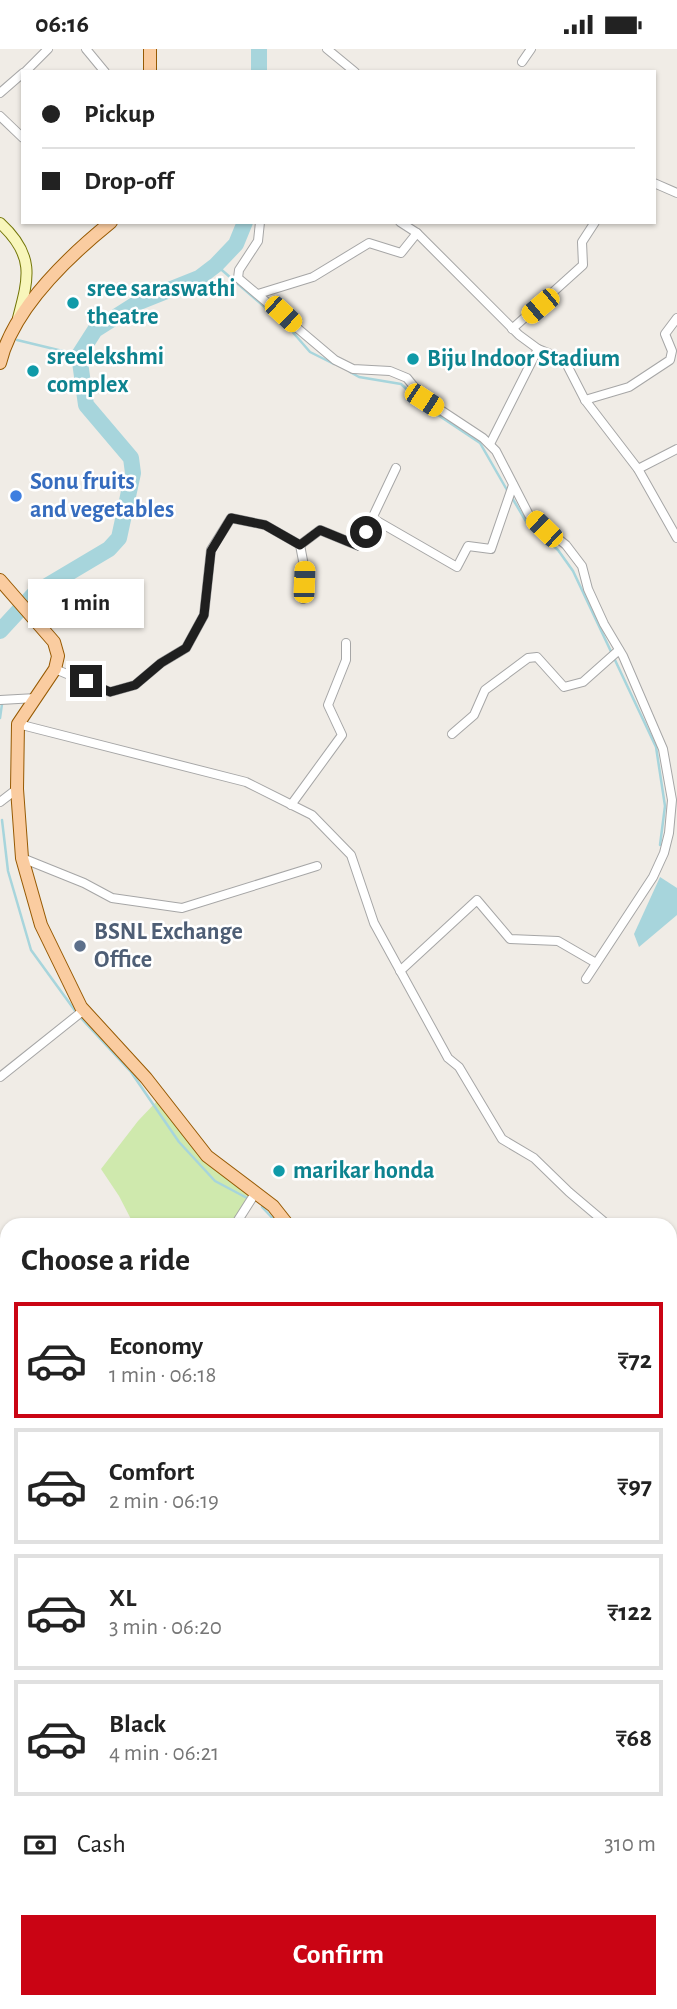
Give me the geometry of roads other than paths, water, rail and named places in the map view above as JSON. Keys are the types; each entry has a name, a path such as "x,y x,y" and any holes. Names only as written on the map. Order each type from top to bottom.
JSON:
{"main road":[{"path":"150,49 150,70"},
{"path":"0,223 15,237 26,259 28,282 17,322"},
{"path":"0,363 7,340 17,322 72,256 109,224"},
{"path":"0,580 54,642 58,656 55,669 18,724 17,789 22,858 41,925 68,985 85,1010 146,1078 207,1156 257,1192 282,1218"}],"street":[{"path":"27,70 48,49"},
{"path":"86,49 103,70"},
{"path":"327,49 353,70"},
{"path":"522,62 531,49"},
{"path":"0,93 21,76"},
{"path":"0,116 21,136"},
{"path":"656,184 677,193"},
{"path":"260,224 258,241 239,270 238,278 335,360 353,369 390,371 407,378 424,400 483,438 496,451 530,515 566,545 582,566 598,612 619,650 663,749 672,800 667,843 653,877 586,979"},
{"path":"403,224 416,233 512,329 538,349 560,358 567,365 585,400 638,469 677,538"},
{"path":"512,329 583,265 582,242 594,224"},
{"path":"258,294 313,277 369,243 401,253 416,233"},
{"path":"585,400 629,387 674,360 665,334 677,318"},
{"path":"490,445 538,349"},
{"path":"638,469 677,449"},
{"path":"300,545 320,530 359,546 396,468"},
{"path":"372,518 457,567 468,546 491,549 513,485"},
{"path":"55,669 110,692 135,685 161,663 186,648 204,615 211,551 231,518 265,525 300,545 304,566 303,599"},
{"path":"291,804 342,735 328,705 346,660 346,643"},
{"path":"452,734 474,715 485,690 528,658 537,657 564,687 583,682 619,650"},
{"path":"0,700 36,698"},
{"path":"18,724 246,782 312,815 351,855 374,923 448,1058 459,1067 502,1139 534,1158 600,1218"},
{"path":"0,802 17,789"},
{"path":"22,858 84,883 112,898 182,908 317,866"},
{"path":"400,971 477,900 510,939 558,941 596,963"},
{"path":"0,1077 85,1010"},
{"path":"240,1218 257,1192"}],"water":[{"path":"660,877 677,888 677,915 639,947 634,934"}],"waterway":[{"path":"259,49 259,70"},
{"path":"0,631 35,593 109,549 119,538 133,473 131,458 86,405 79,355 95,330 139,302 199,278 216,265 236,244 244,224"},
{"path":"216,265 290,329 310,352 334,364"},
{"path":"17,340 79,355"},
{"path":"350,372 359,377 401,384 426,407 480,443 507,490"},
{"path":"511,496 527,523 558,550 573,571 656,747 665,806 660,845"},
{"path":"0,718 2,704"},
{"path":"2,820 8,871 31,950 76,1012"},
{"path":"80,1017 131,1072 179,1142 215,1181 247,1198"},
{"path":"262,1207 272,1218"}],"place":[{"name":"sree saraswathi theatre","path":"73,303"},
{"name":"Biju Indoor Stadium","path":"413,359"},
{"name":"sreelekshmi complex","path":"33,371"},
{"name":"Sonu fruits and vegetables","path":"16,496"},
{"name":"BSNL Exchange Office","path":"80,946"},
{"name":"marikar honda","path":"279,1171"}]}
